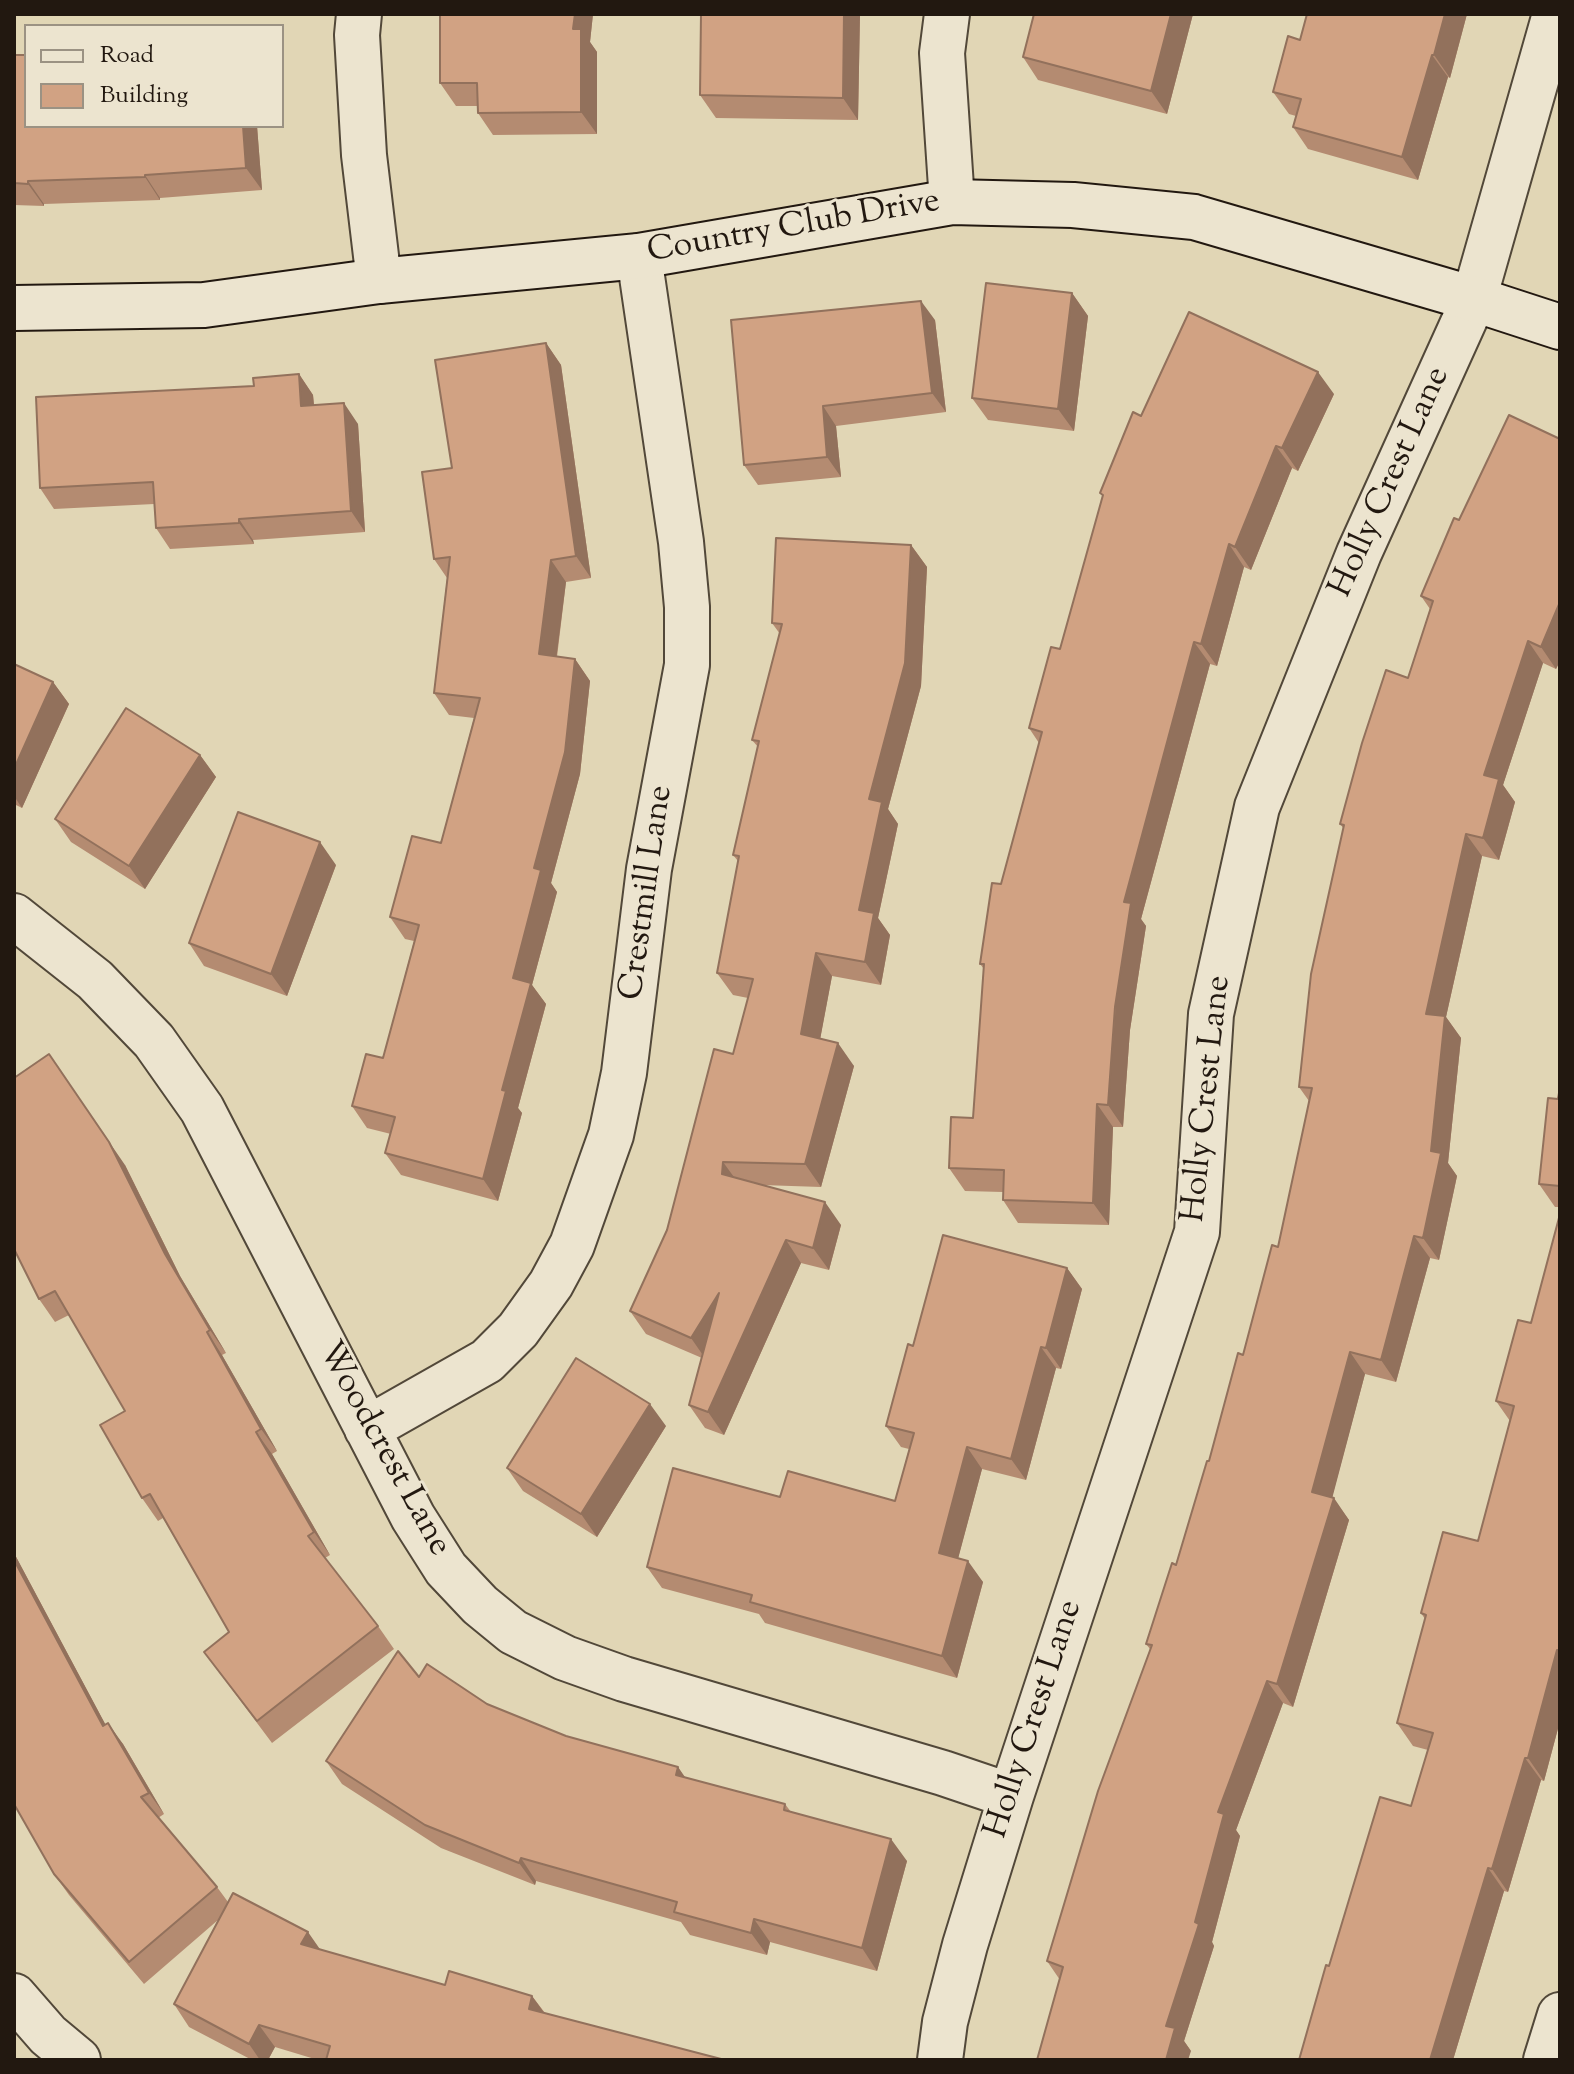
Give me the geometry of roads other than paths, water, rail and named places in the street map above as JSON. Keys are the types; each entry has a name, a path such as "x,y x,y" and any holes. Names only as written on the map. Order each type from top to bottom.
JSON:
{"street":[{"path":"359,14 364,155 379,281"},
{"path":"947,14 943,67 952,202"},
{"name":"Holly Crest Lane","path":"940,2060 945,2022 962,1958 1011,1796 1197,1232 1211,1014 1257,807 1359,553 1474,299 1555,14"},
{"name":"Country Club Drive","path":"14,308 204,305 379,281 639,256 952,202 1073,205 1194,217 1560,327"},
{"name":"Crestmill Lane","path":"367,1429 487,1361 518,1330 551,1284 572,1245 611,1135 624,1073 649,869 687,665 687,607 681,542 639,256"},
{"name":"Woodcrest Lane","path":"14,916 95,980 154,1041 202,1109 413,1517 446,1569 480,1605 513,1632 565,1658 624,1679 1011,1796"},
{"path":"14,1996 48,2035 78,2060"},
{"path":"1546,2060 1560,2015"}]}
